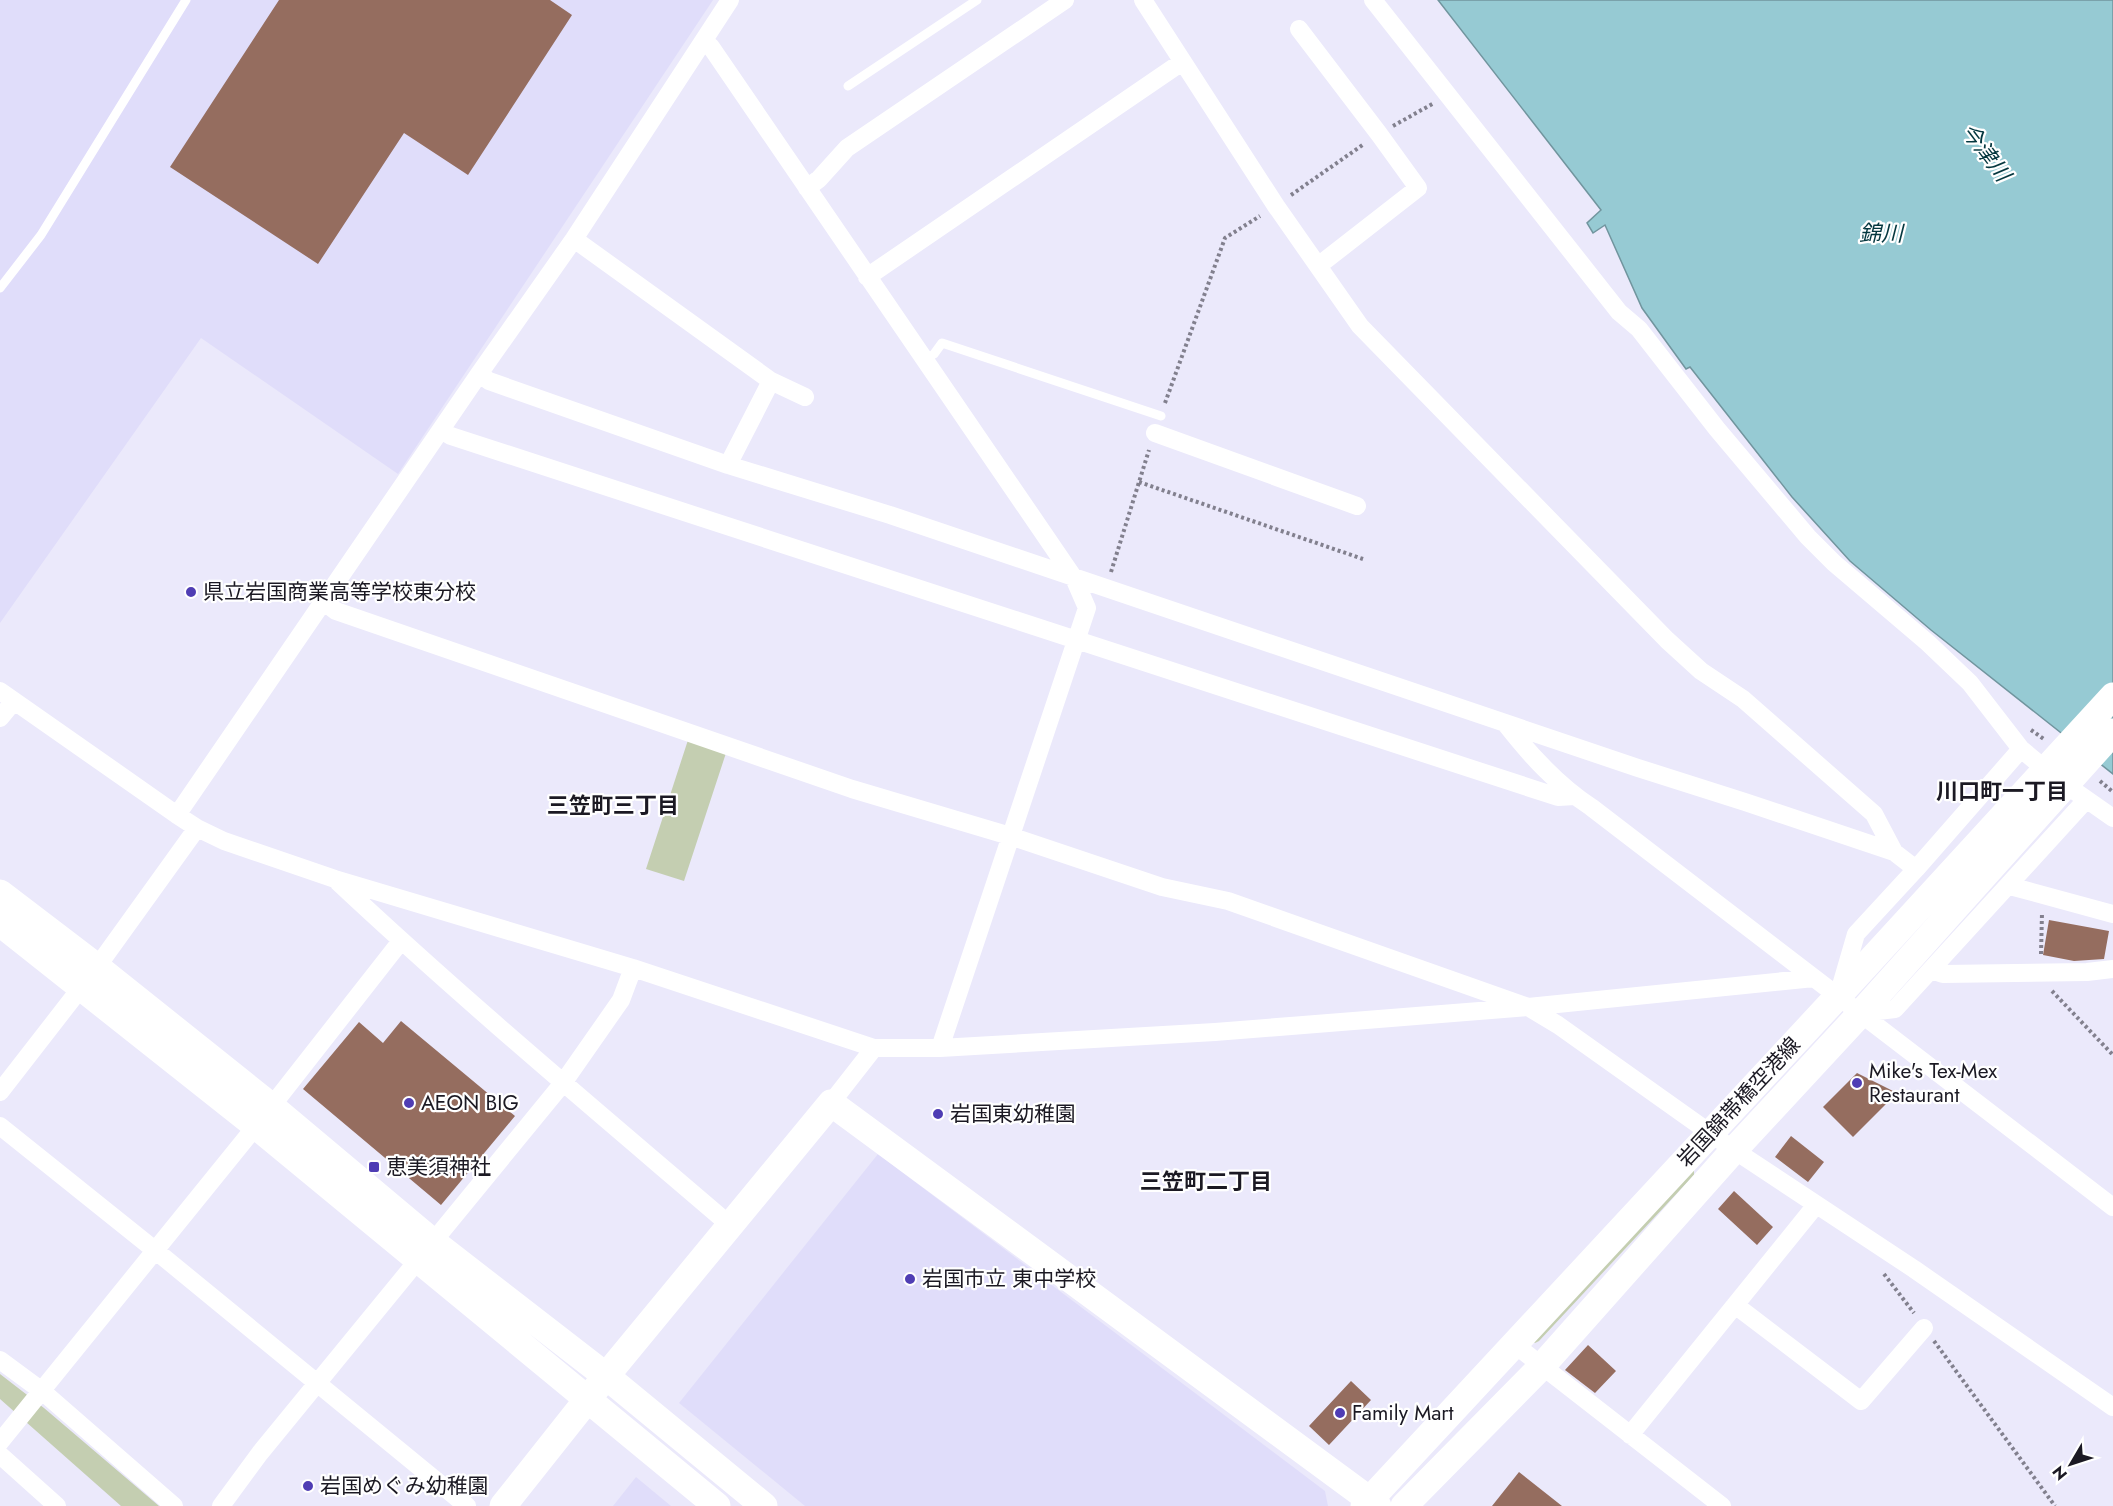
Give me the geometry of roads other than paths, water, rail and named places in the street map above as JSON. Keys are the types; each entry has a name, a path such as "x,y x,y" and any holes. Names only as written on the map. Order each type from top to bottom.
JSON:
{"street":[{"path":"177,815 574,239 730,0"},
{"path":"807,188 819,179 847,148 1065,0"},
{"path":"1143,0 1276,206 1360,326 1667,640 1701,671 1743,699 1874,814 1894,852"},
{"path":"1373,0 1619,312 1639,329 1717,429 1808,537 1834,563 1928,643 1970,683 2021,749 2086,800 2113,818"},
{"path":"1299,29 1418,188 1318,266"},
{"path":"703,42 711,47 1074,578 1087,608 940,1048"},
{"path":"867,277 1182,62"},
{"path":"574,239 771,381 805,397"},
{"path":"479,374 489,381 728,465 890,515 1894,852 1916,869"},
{"path":"728,465 771,381"},
{"path":"1158,424 1357,506"},
{"path":"441,430 451,436 1558,798 1575,796"},
{"path":"323,601 336,611 852,789 1010,836 1162,887 1228,901 1528,1007 1558,1025 1734,1150 1871,1240 2113,1407"},
{"path":"0,718 7,696 177,815 224,841 335,879 633,968 874,1048 940,1048 1215,1032 1528,1007 1814,978"},
{"name":"岩国錦帯橋空港線","path":"1404,1506 1542,1366 1734,1150 1861,1013 2046,787 2113,696"},
{"path":"1505,723 1521,743 1575,796 2113,1208"},
{"name":"岩国錦帯橋空港線","path":"1370,1504 1514,1344 1838,996 2046,787 2113,732"},
{"path":"1838,996 1856,934 2021,749"},
{"path":"1861,1013 1895,1009 2010,886 2086,800"},
{"path":"0,1092 90,977 197,828"},
{"path":"335,879 401,941 563,1083 731,1226"},
{"path":"2010,886 2113,914"},
{"path":"0,893 90,977 264,1116 425,1250 588,1401 717,1506"},
{"path":"0,923 90,977"},
{"path":"0,1442 156,1251 401,941"},
{"path":"221,1506 260,1453 563,1083 621,1000 633,968"},
{"path":"1931,970 1943,974 2087,972 2113,969"},
{"path":"503,1506 874,1048"},
{"path":"831,1103 1370,1504"},
{"path":"0,1126 467,1506"},
{"path":"1630,1435 1816,1205"},
{"path":"425,1250 606,1377 764,1506"},
{"path":"1735,1305 1861,1401 1924,1328"},
{"path":"1514,1344 1722,1506"},
{"path":"0,1360 42,1391 174,1506"},
{"path":"0,1455 57,1506"}],"lane":[{"path":"0,288 41,235 186,0"},
{"path":"848,86 977,0"},
{"path":"924,360 934,354 942,343 1158,424"}],"water":[{"name":"錦川","path":"1438,0 2113,0 2113,774 1931,630 1850,561 1792,497 1690,367 1686,369 1642,308 1605,225 1593,233 1587,223 1601,210"}],"place":[{"name":"県立岩国商業高等学校東分校","path":"191,592"},
{"name":"Mike's Tex-Mex Restaurant","path":"1857,1083"},
{"name":"AEON BIG","path":"409,1103"},
{"name":"岩国東幼稚園","path":"938,1114"},
{"name":"恵美須神社","path":"374,1167"},
{"name":"岩国市立 東中学校","path":"910,1279"},
{"name":"Family Mart","path":"1340,1413"},
{"name":"岩国めぐみ幼稚園","path":"308,1486"}],"district":[{"name":"川口町一丁目","path":"2002,791"},
{"name":"三笠町三丁目","path":"613,805"},
{"name":"三笠町二丁目","path":"1206,1181"}],"water label":[{"name":"今津川","path":"1986,152"}]}
